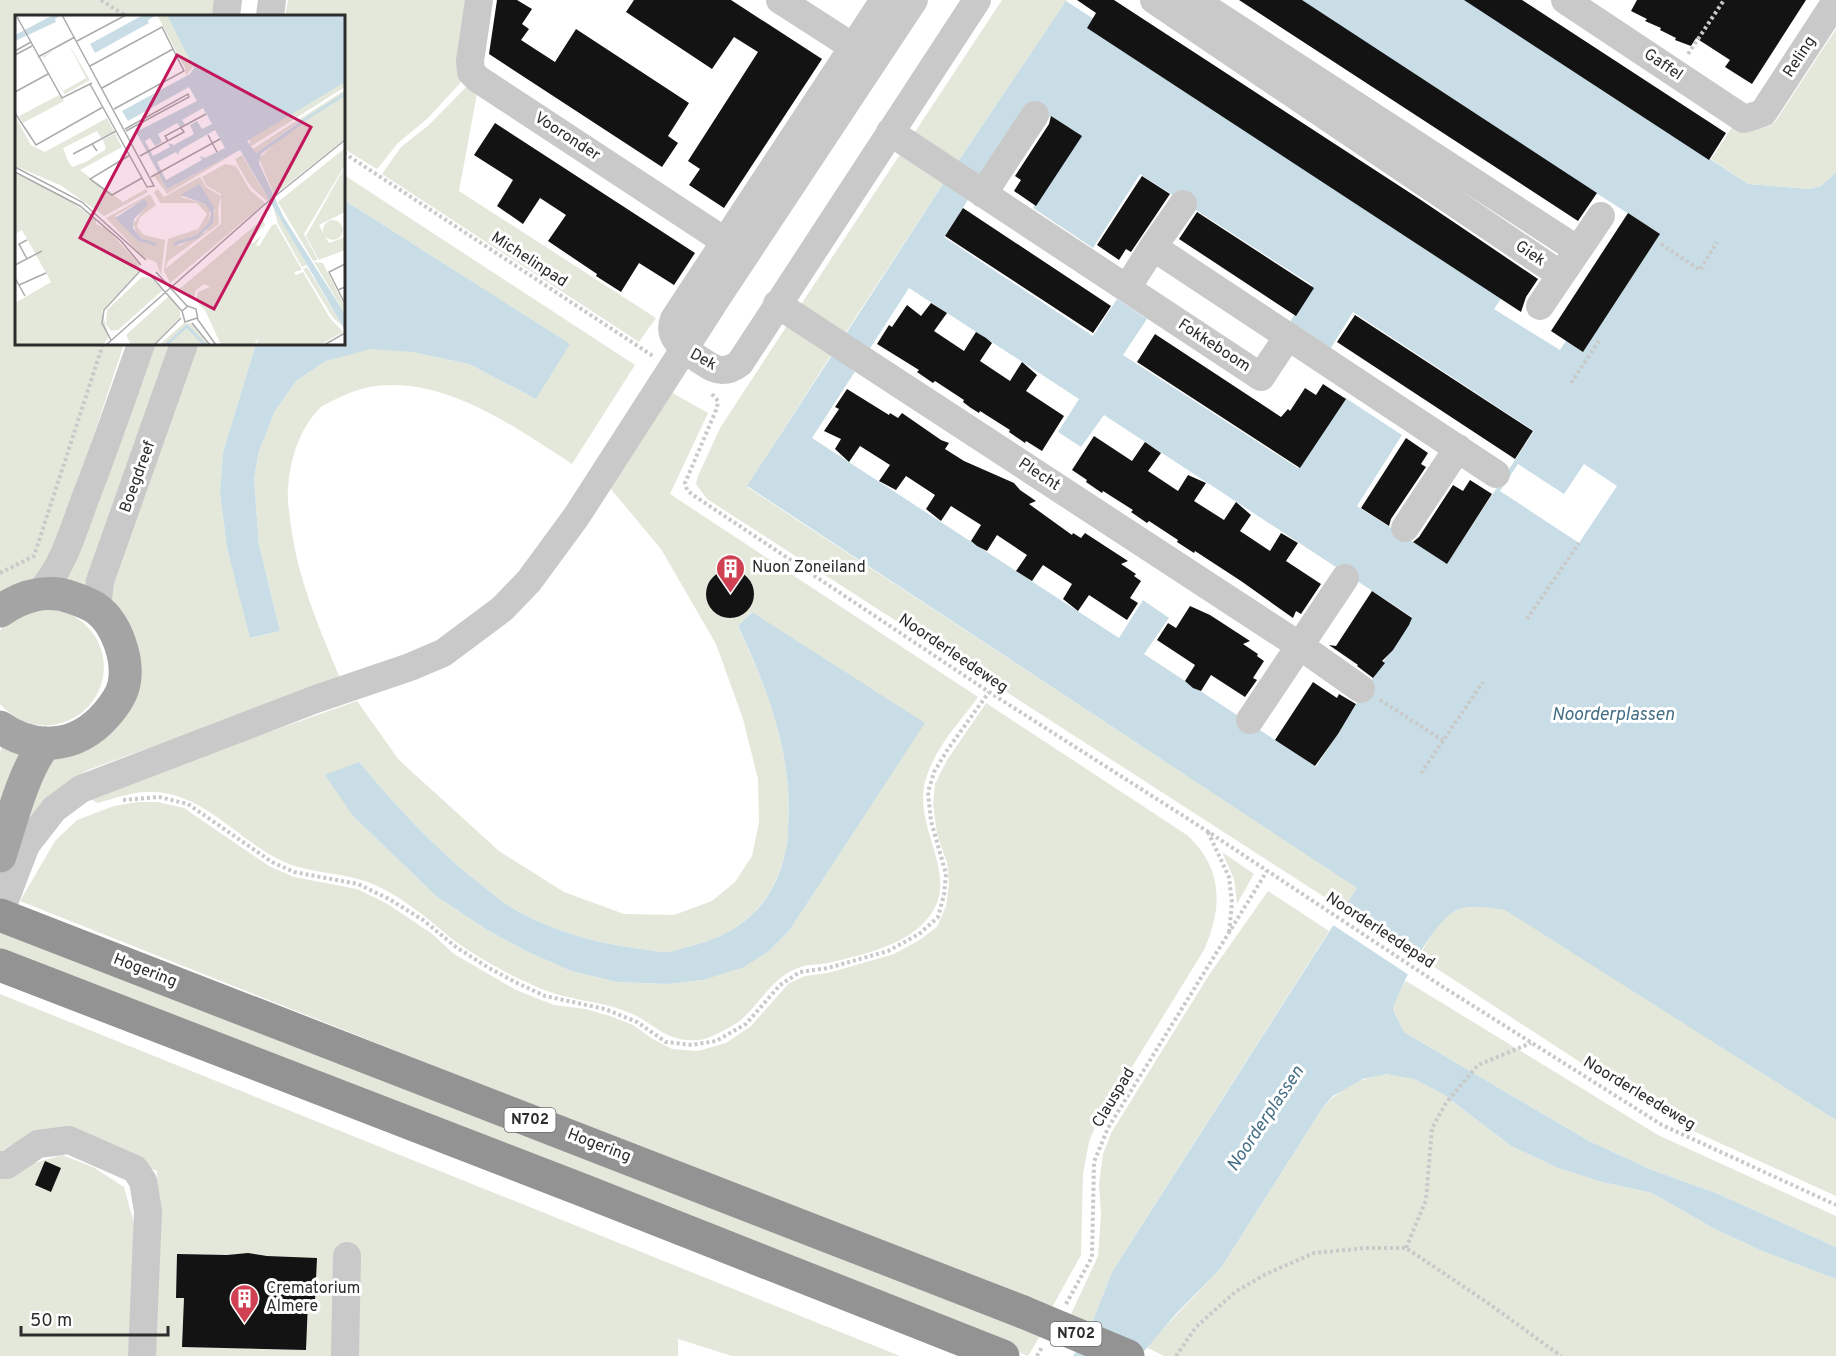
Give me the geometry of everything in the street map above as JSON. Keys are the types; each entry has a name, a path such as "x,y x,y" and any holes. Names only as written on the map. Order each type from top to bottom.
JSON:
{"highway":[{"name":"Hogering","path":"0,914 1023,1312 1128,1356"},
{"path":"7,967 564,1182 1000,1355"}],"main road":[{"path":"0,611 16,600 39,593 63,594 84,602 99,610 117,636 124,660 124,684 112,708 85,734 64,742 46,743 24,740 0,727"},
{"path":"0,856 30,769 46,743"}],"street":[{"path":"226,15 228,0"},
{"path":"270,15 272,0"},
{"name":"Vooronder","path":"479,0 470,61 471,72 478,79 726,242"},
{"path":"780,0 853,47"},
{"name":"Dek","path":"884,0 671,326 676,340 678,359 721,370 740,363 977,0"},
{"path":"0,914 26,845 54,809 81,789 443,653 502,609 529,582 550,555 914,0"},
{"name":"Giek","path":"1154,0 1562,275 1578,250 1194,0"},
{"name":"Gaffel","path":"1565,0 1744,119 1764,113"},
{"name":"Reling","path":"1764,113 1836,1"},
{"path":"980,191 1035,115"},
{"name":"Fokkeboom","path":"890,132 1261,377 1288,336"},
{"path":"1127,288 1183,204"},
{"path":"1578,250 1601,216"},
{"path":"1154,248 1496,474"},
{"path":"1540,306 1562,275"},
{"name":"Plecht","path":"777,304 1300,646 1361,689"},
{"path":"39,593 51,582 62,559 141,345"},
{"name":"Boegdreef","path":"99,610 100,581 184,345"},
{"path":"1405,528 1458,448"},
{"path":"1250,720 1345,578"},
{"path":"0,1165 7,1165 38,1144 69,1140 135,1169 143,1180 148,1211 142,1356"},
{"path":"345,1356 347,1256"}],"path":[{"path":"101,0 124,15"},
{"path":"1676,74 1724,0"},
{"name":"Michelinpad","path":"345,154 678,359"},
{"path":"1661,244 1700,270 1717,242"},
{"path":"1571,383 1599,341"},
{"path":"0,573 34,556 103,345"},
{"name":"Noorderleedeweg","path":"708,391 718,401 717,408 687,475 685,483 687,490 989,692 1208,831 1308,898"},
{"path":"1527,620 1579,543"},
{"path":"1420,773 1484,682"},
{"path":"1361,689 1444,741"},
{"path":"113,803 131,798 159,797 188,804 272,862 294,872 358,884 389,899 423,920 480,963 515,982 545,996 605,1009 636,1022 666,1042 692,1045 716,1041 746,1024 780,985 800,972 828,968 888,951 919,934 938,917 944,895 946,874 931,821 928,792 934,772 989,692"},
{"path":"1208,831 1229,877 1232,903 1229,935"},
{"name":"Clauspad","path":"1065,1306 1092,1257 1094,1162 1108,1128 1267,871"},
{"name":"Noorderleedepad","path":"1308,898 1440,985"},
{"name":"Noorderleedeweg","path":"1440,985 1662,1125 1836,1205"},
{"path":"1406,1248 1426,1200 1432,1128 1446,1103 1478,1065 1532,1043"},
{"path":"1176,1356 1196,1328 1235,1292 1266,1274 1314,1253 1366,1248 1406,1248 1561,1356"},
{"path":"1037,1356 1042,1346"}],"shaded area":[{"path":"0,0 217,0 214,15 15,15 15,345 124,345 80,477 42,575 0,596"},
{"path":"288,0 468,0 457,71 461,82 428,118 398,143 377,169 345,150 345,15 285,15"},
{"path":"1002,0 1067,0 955,166 911,138"},
{"path":"1836,29 1836,172 1821,186 1809,189 1748,184 1711,159 1735,123 1761,128 1775,122"},
{"path":"467,86 477,94 459,191 656,318 639,342 382,174 401,147 429,125"},
{"path":"901,153 945,181 842,338 798,309"},
{"path":"345,176 635,365 572,464 490,413 460,399 429,389 398,385 367,388 336,399 322,407 306,426 296,446 290,469 288,501 297,560 316,619 340,678 88,770 67,783 17,845 44,763 118,716 107,594 195,345 256,345 223,452 220,492 227,548 251,638 280,631 259,545 254,479 259,451 275,411 296,381 326,361 371,348 412,352 469,364 536,399 569,344 345,201"},
{"path":"788,324 833,352 747,487 1358,888 1343,909 707,499 696,484 720,428"},
{"path":"149,345 175,345 86,593 59,581"},
{"path":"671,392 708,413 670,494 978,697 940,748 925,782 923,800 925,817 939,869 940,886 937,902 928,918 908,936 868,953 805,966 789,972 781,977 736,1023 707,1038 687,1040 668,1035 625,1011 553,993 513,976 452,939 415,909 386,890 351,877 301,868 278,859 217,817 185,799 167,793 142,792 98,803 90,799 144,776 357,701 399,760 499,851 564,892 624,914 674,915 712,901 735,882 752,856 759,822 758,779 743,719 716,644 661,549 610,488","holes":["751,612 924,723 789,931 769,951 703,980 668,984 617,982 571,971 528,952 487,930 436,896 353,816 359,762 434,843 509,906 540,922 591,940 625,947 670,952 706,942 724,934 752,914 764,901 773,886 781,869 787,846 789,800 782,749 759,674 738,627"]},
{"path":"39,609 64,612 78,619 92,632 101,648 104,664 102,681 96,696 86,709 71,719 45,726 30,724 11,714 0,704 0,631 3,626"},
{"path":"986,703 1187,835 1208,861 1216,889 1214,919 1204,950 1095,1127 1089,1142 1083,1174 1081,1255 1050,1311 20,901 55,841 77,820 114,806 137,802 158,802 184,808 269,866 294,877 357,889 386,903 431,933 454,954 516,990 554,1005 586,1009 610,1016 633,1025 672,1049 698,1051 726,1043 751,1026 789,983 805,976 828,973 894,954 937,927 946,906 949,883 947,863 937,834 933,804 935,784 947,760"},
{"path":"4,741 30,752 0,841 0,752"},
{"path":"1222,852 1254,874 1237,904 1234,879"},
{"path":"1268,891 1329,931 1112,1272 1089,1331 1067,1323 1098,1256 1101,1215 1099,1184 1103,1154 1111,1133 1209,975"},
{"path":"1488,906 1506,910 1537,929 1836,1120 1836,1196 1667,1119 1419,957 1435,929 1452,912 1462,908"},
{"path":"0,928 1042,1333 1028,1356 756,1245 0,954"},
{"path":"1406,981 1658,1135 1836,1216 1836,1247 1716,1193 1652,1170 1589,1141 1404,1032 1393,1010 1399,990"},
{"path":"0,994 900,1356 732,1356 678,1339 678,1356 0,1356 0,1173 62,1155 93,1167 124,1187 134,1223 133,1233 157,1232 157,1171 61,1130 11,1145 0,1152"},
{"path":"1395,1074 1414,1079 1443,1094 1511,1146 1558,1168 1602,1182 1652,1193 1713,1228 1762,1251 1836,1279 1836,1356 1164,1356 1146,1347 1221,1268 1323,1107 1347,1087 1375,1076"}],"water":[{"name":"Noorderplassen","path":"1295,0 1470,0 1748,184 1809,189 1821,186 1836,172 1836,1120 1505,910 1470,907 1459,909 1450,915 1429,938 1403,985 1393,1010 1404,1032 1589,1141 1652,1170 1716,1193 1836,1247 1836,1279 1762,1251 1713,1228 1652,1193 1602,1182 1558,1168 1511,1146 1443,1094 1414,1079 1387,1074 1363,1079 1333,1096 1323,1107 1221,1268 1175,1315 1140,1356 1073,1356 1089,1331 1112,1272 1357,888 747,486 945,181 1066,1 1509,287 1494,309 1560,350 1643,223","holes":["1030,104 1079,136 1033,208 1093,248 1140,174 1312,285 1288,325 1329,351 1353,312 1534,431 1447,564 1357,506 1402,435 1344,397 1298,468 1123,355 1147,319 1117,299 1093,336 944,237","909,288 1079,399 1058,432 1081,447 1104,415 1412,617 1316,767 1144,654 1169,618 1143,600 1119,638 812,438"]},
{"path":"345,201 570,344 536,399 469,364 412,352 371,349 326,361 296,381 275,411 259,451 254,479 259,545 280,631 250,638 227,548 220,492 223,452 256,345 345,345"},
{"path":"752,612 925,723 789,931 769,951 744,967 703,980 668,984 617,982 571,971 528,952 487,930 436,896 353,816 325,775 359,762 403,812 450,859 506,904 524,915 574,935 625,947 668,952 706,942 739,925 764,901 781,869 787,843 789,800 782,749 768,699 738,626"}],"pier":[{"path":"1518,464 1564,494 1584,464 1617,486 1579,543 1500,491"},
{"path":"1340,908 1420,961 1412,977 1330,923"}],"building":[{"path":"497,0 517,0 532,9 522,24 529,29 521,40 555,62 576,29 689,103 668,136 678,143 662,167 489,54"},
{"path":"634,0 731,0 822,59 724,208 689,185 700,169 688,161 758,52 734,37 712,69 626,12"},
{"path":"1077,0 1114,0 1538,279 1526,297 1521,312 1087,28 1096,13"},
{"path":"1239,0 1302,0 1597,193 1578,221"},
{"path":"1464,0 1522,0 1726,133 1709,160"},
{"path":"1637,0 1806,0 1752,84 1725,67 1730,60 1696,38 1691,46 1675,40 1676,38 1660,30 1661,28 1631,11"},
{"path":"1051,116 1082,136 1036,206 1014,191 1021,180 1015,176 1049,124"},
{"path":"495,123 695,253 674,285 639,263 621,292 548,241 566,215 540,198 523,224 497,206 513,180 474,155"},
{"path":"1142,176 1170,194 1131,252 1126,249 1119,260 1097,245"},
{"path":"963,208 1111,306 1093,333 945,236"},
{"path":"1197,212 1314,288 1296,316 1179,239"},
{"path":"1628,213 1660,234 1583,352 1551,331"},
{"path":"931,303 947,313 934,331 964,351 976,332 986,338 992,343 980,361 1010,381 1022,362 1037,375 1026,391 1064,416 1042,451 1026,441 1025,443 1009,432 1010,430 980,411 979,413 971,408 963,402 964,400 935,381 933,383 917,372 919,370 877,344 889,325 892,327 907,305 921,316"},
{"path":"1355,315 1533,431 1515,459 1337,342"},
{"path":"1155,334 1281,417 1288,409 1290,411 1305,388 1316,395 1323,384 1346,399 1300,468 1137,362"},
{"path":"847,389 889,415 890,413 898,418 902,413 949,443 945,449 964,461 1014,483 1036,501 1029,504 1072,535 1073,533 1081,538 1085,533 1128,561 1121,564 1136,574 1134,576 1141,581 1130,598 1138,603 1127,620 1089,595 1078,611 1063,599 1072,584 1043,565 1032,581 1016,571 1027,555 997,535 987,551 977,546 971,541 981,525 951,506 941,521 926,509 935,495 906,476 896,490 879,481 890,465 860,446 849,462 835,449 841,439 824,431 839,409 835,407"},
{"path":"1094,436 1132,461 1145,442 1161,453 1148,471 1178,491 1188,475 1206,483 1194,501 1224,520 1236,502 1251,515 1240,531 1270,551 1281,533 1298,543 1286,561 1321,584 1301,614 1296,611 1293,618 1149,521 1147,523 1131,512 1133,510 1103,491 1102,493 1072,470"},
{"path":"1406,438 1428,453 1421,464 1426,467 1391,519 1389,526 1361,508"},
{"path":"1470,480 1492,494 1447,564 1413,542 1419,537 1453,485 1463,491"},
{"name":"Nuon Zoneiland","path":"730,570 747,577 754,594 747,611 730,618 713,611 706,594 713,577"},
{"path":"1372,591 1412,618 1393,650 1382,661 1385,663 1373,678 1329,645 1336,646"},
{"path":"1190,606 1210,615 1250,641 1243,644 1264,661 1253,678 1257,680 1245,697 1211,675 1201,691 1193,688 1185,681 1195,665 1157,640 1168,623 1176,628"},
{"path":"1313,682 1337,698 1339,694 1356,704 1315,766 1275,740"},
{"path":"45,1161 61,1168 51,1192 35,1185"},
{"name":"Crematorium Almere","path":"248,1253 317,1258 315,1301 308,1301 306,1350 182,1347 184,1298 176,1298 177,1254"}],"place":[{"name":"Nuon Zoneiland","path":"731,594"},
{"name":"Crematorium Almere","path":"245,1324"}]}
